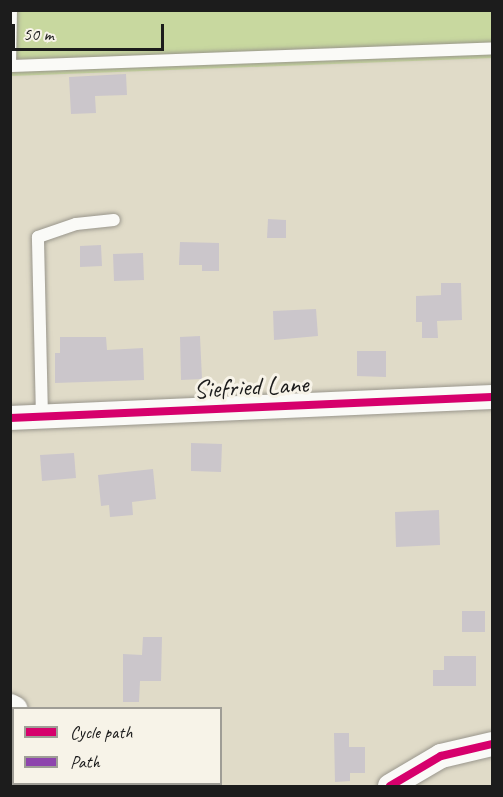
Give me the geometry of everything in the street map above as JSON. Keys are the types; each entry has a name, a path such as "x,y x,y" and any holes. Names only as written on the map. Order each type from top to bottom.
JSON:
{"street":[{"name":"Siefried Lane","path":"10,418 492,397"},
{"path":"390,786 441,756 492,744"}],"lane":[{"path":"11,10 11,66 492,48"},
{"path":"42,417 38,237 76,224 114,220"}],"green space":[{"path":"10,11 492,11 492,58 11,76"}],"building":[{"path":"126,74 127,95 95,96 96,113 71,114 69,77"},
{"path":"268,219 286,220 286,238 267,238"},
{"path":"180,242 219,243 219,271 202,271 202,265 179,265"},
{"path":"101,245 102,266 80,267 80,246"},
{"path":"143,253 144,280 114,281 113,254"},
{"path":"441,283 461,283 462,320 437,321 438,338 422,338 422,322 416,322 416,296 441,295"},
{"path":"316,309 318,336 274,340 273,311"},
{"path":"200,336 202,379 181,380 180,337"},
{"path":"60,337 106,337 107,350 143,348 144,380 55,383 55,353 60,353"},
{"path":"357,351 386,351 386,377 357,376"},
{"path":"191,443 222,444 221,472 191,471"},
{"path":"74,453 76,478 42,481 40,455"},
{"path":"153,469 156,499 132,502 133,515 110,517 109,505 101,506 98,475"},
{"path":"439,510 440,545 396,547 395,512"},
{"path":"462,611 485,611 485,632 462,632"},
{"path":"143,637 162,637 161,681 140,681 139,702 123,702 123,654 142,655"},
{"path":"444,656 476,656 476,686 433,686 433,670 444,670"},
{"path":"334,733 349,733 349,747 365,747 365,773 350,773 350,781 335,782"}],"cycle path":[{"path":"10,418 492,397"},
{"path":"390,786 441,756 492,744"}]}
